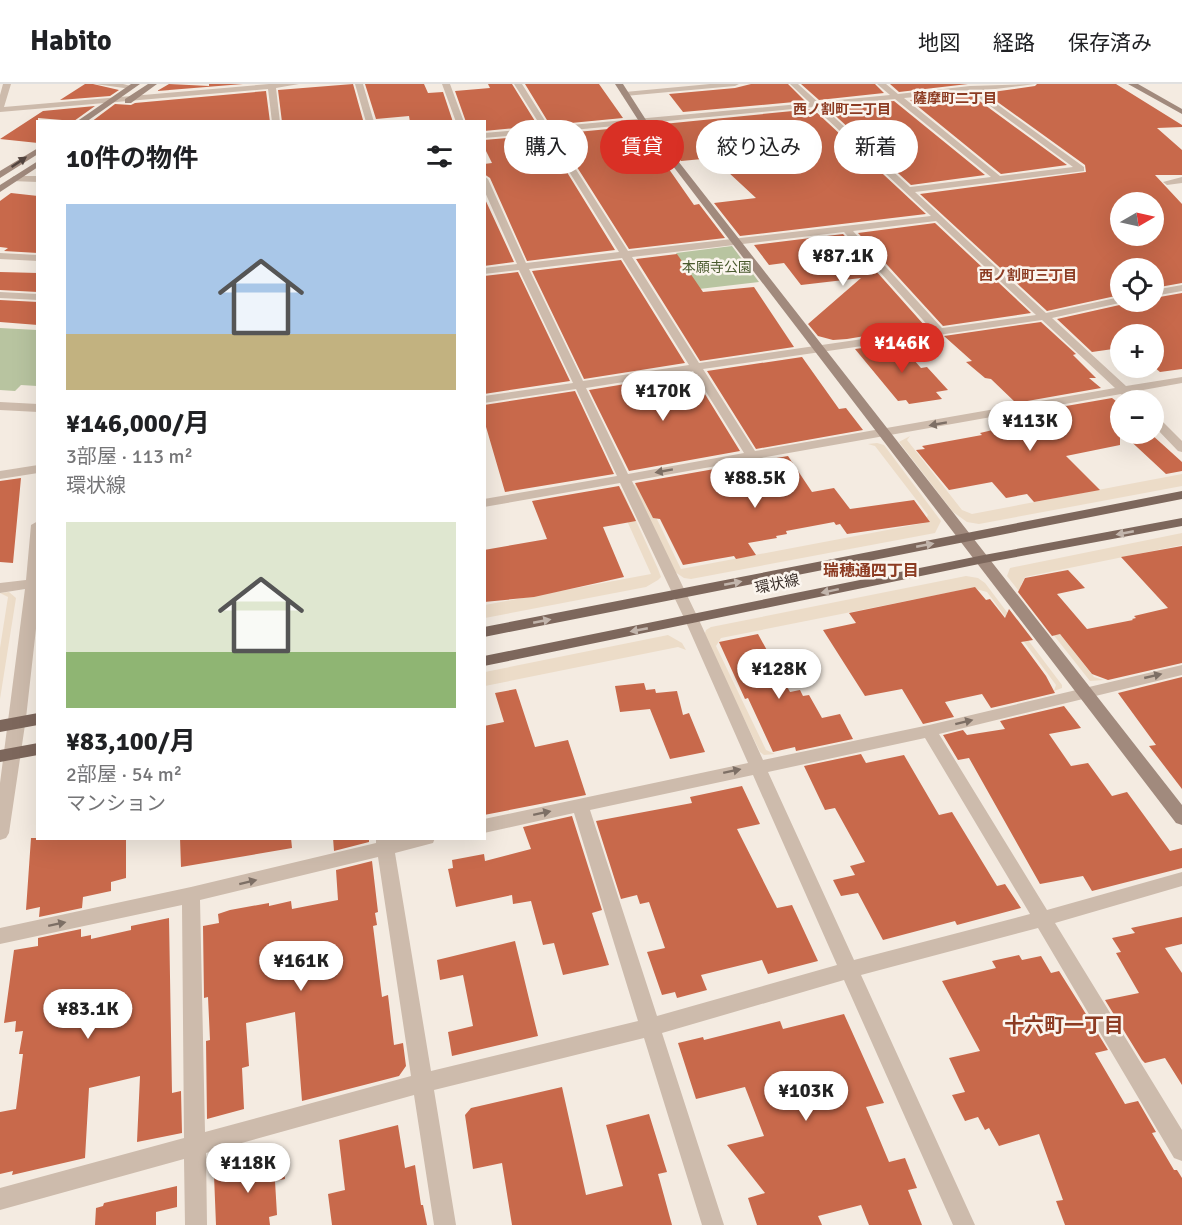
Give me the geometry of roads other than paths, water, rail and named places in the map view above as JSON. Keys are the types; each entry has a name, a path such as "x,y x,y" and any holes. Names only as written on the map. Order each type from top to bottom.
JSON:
{"main road":[{"name":"環状線","path":"486,632 1182,495"},
{"name":"環状線","path":"486,661 984,559 1182,522"},
{"path":"0,726 36,719"},
{"path":"7,754 36,748"}],"street":[{"path":"7,84 0,109 295,84"},
{"path":"99,84 134,85"},
{"path":"115,110 153,84"},
{"path":"358,84 369,120"},
{"path":"446,84 459,120"},
{"path":"518,84 541,120"},
{"path":"622,89 735,84"},
{"path":"794,84 1042,317 1124,390 1182,380"},
{"path":"881,84 998,179"},
{"path":"653,120 896,97 969,87 1031,84"},
{"path":"1131,84 1182,112"},
{"path":"83,120 134,85"},
{"path":"273,85 276,120"},
{"path":"909,190 1081,169 969,87"},
{"path":"622,89 642,120"},
{"path":"486,136 504,134"},
{"path":"0,175 36,151"},
{"path":"0,189 36,164"},
{"path":"684,173 820,348 883,434 963,537 984,559 1182,818"},
{"path":"574,174 752,456"},
{"path":"14,179 36,179"},
{"path":"1167,182 1182,180"},
{"path":"486,184 523,267 692,620 963,1225"},
{"path":"486,271 939,218"},
{"path":"846,229 939,331"},
{"path":"0,256 36,258"},
{"path":"1164,291 1182,288"},
{"path":"0,295 36,297"},
{"path":"486,400 820,348 1042,317 1110,302"},
{"path":"486,503 1110,393"},
{"path":"0,406 36,408"},
{"path":"1164,430 1182,448"},
{"path":"0,475 36,469"},
{"path":"0,833 7,754 17,723 36,564"},
{"path":"0,588 35,583"},
{"path":"486,826 929,731 1182,670"},
{"path":"929,731 1182,1150"},
{"path":"580,805 713,1225"},
{"path":"0,936 191,896 384,843 410,840"},
{"path":"384,843 445,1225"},
{"path":"0,1199 423,1083 650,1027 848,970 1042,920 1182,879"},
{"path":"191,896 196,1225"}],"district":[{"name":"薩摩町二丁目","path":"955,98"},
{"name":"西ノ割町二丁目","path":"842,109"},
{"name":"西ノ割町三丁目","path":"1028,275"},
{"name":"瑞穂通四丁目","path":"871,571"},
{"name":"十六町一丁目","path":"1064,1025"}],"park label":[{"name":"本願寺公園","path":"717,267"}]}
